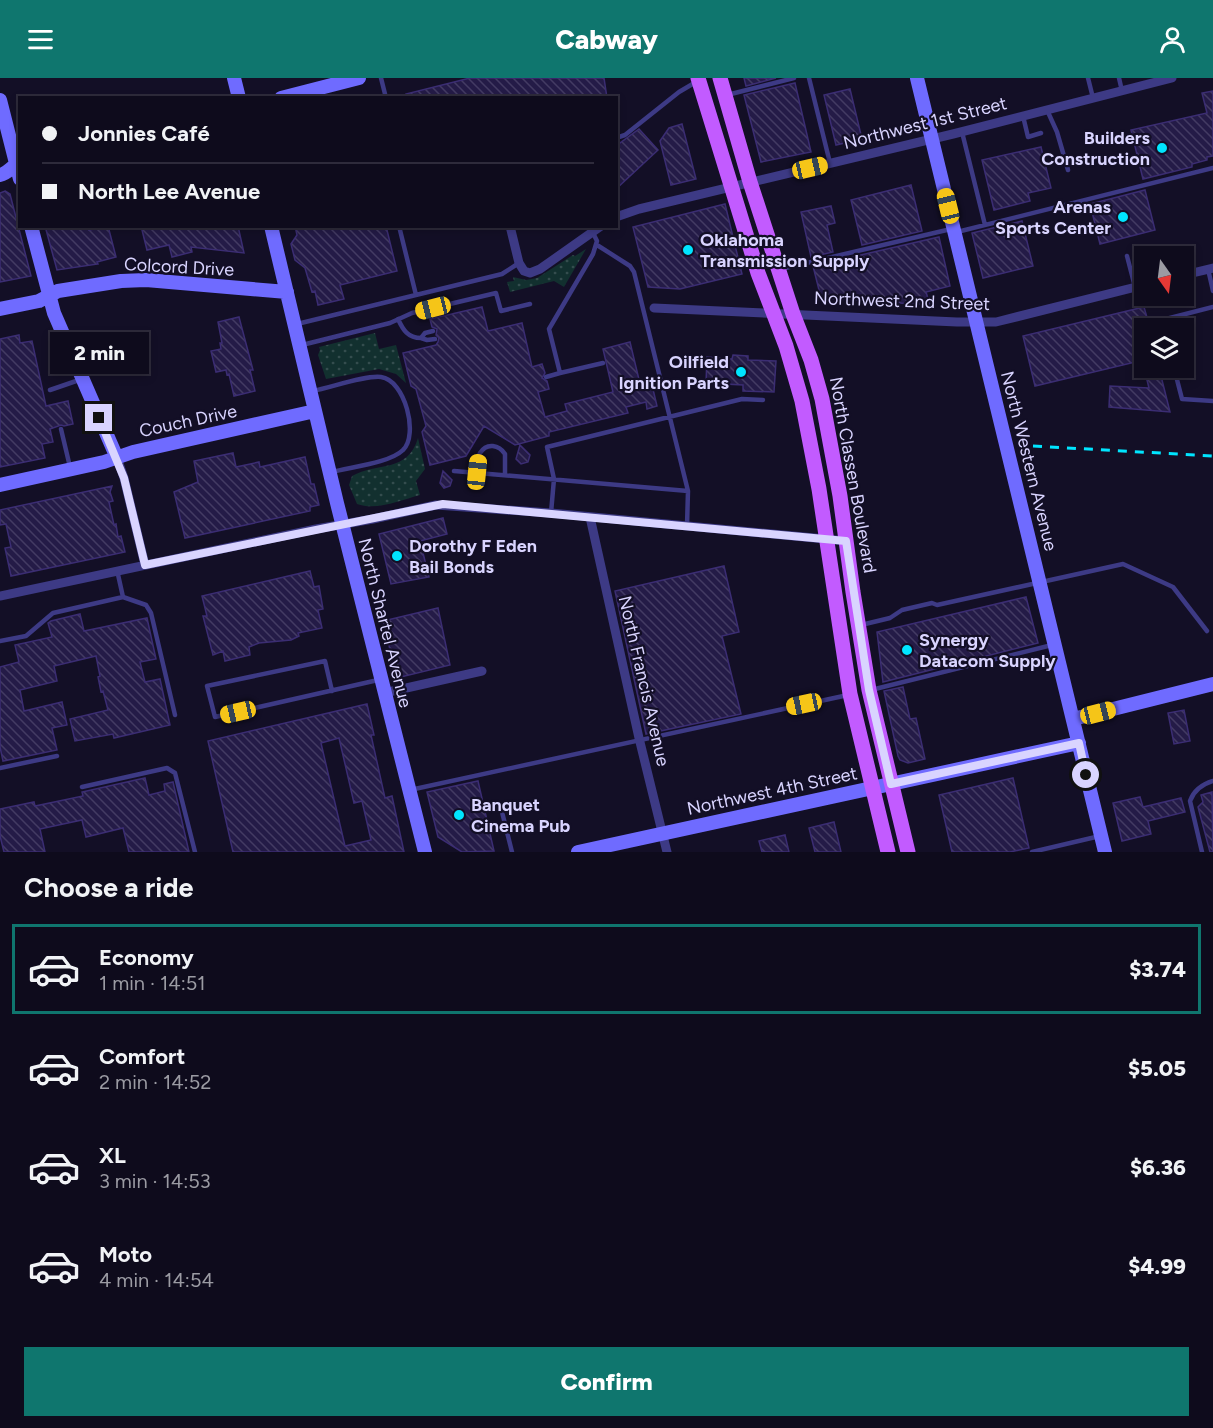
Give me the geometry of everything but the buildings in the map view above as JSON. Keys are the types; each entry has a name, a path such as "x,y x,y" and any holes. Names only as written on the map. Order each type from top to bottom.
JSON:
{"main road":[{"path":"234,78 238,96"},
{"path":"296,96 325,92 359,78"},
{"name":"North Classen Boulevard","path":"720,78 750,182 793,314 812,360 822,399 840,496 869,690 908,852"},
{"name":"North Western Avenue","path":"917,78 1105,852"},
{"name":"North Classen Boulevard","path":"699,79 731,187 772,313 786,346 802,401 812,447 850,694 888,852"},
{"path":"0,100 18,163"},
{"path":"0,159 4,158 18,163"},
{"path":"0,175 8,173 18,163"},
{"path":"32,228 54,312 117,458"},
{"name":"North Shartel Avenue","path":"272,228 342,525 424,852"},
{"name":"Colcord Drive","path":"0,309 39,301 58,291 134,280 287,292"},
{"name":"Couch Drive","path":"0,485 315,411"},
{"path":"1073,719 1213,684"},
{"name":"Northwest 4th Street","path":"578,852 1079,743"}],"street":[{"name":"Northwest 1st Street","path":"618,216 639,209 962,132 1122,91 1146,81 1172,78"},
{"path":"510,228 519,263 524,271 532,272 599,228"},
{"path":"1194,272 1210,268"},
{"name":"Northwest 2nd Street","path":"654,308 996,322 1134,288"},
{"path":"117,458 145,565"},
{"path":"0,596 436,505 551,513 846,541"},
{"name":"North Francis Avenue","path":"590,517 667,852"},
{"path":"382,686 482,670"}],"lane":[{"path":"381,78 386,96"},
{"path":"724,96 794,78"},
{"path":"809,78 830,163"},
{"path":"1088,78 1093,98"},
{"path":"1119,78 1122,91"},
{"path":"618,137 625,135 699,79"},
{"path":"1047,110 1057,132 1068,170"},
{"path":"1023,116 1028,137 1041,133"},
{"path":"962,132 985,225"},
{"path":"778,270 985,225 1213,168"},
{"path":"400,228 416,294"},
{"path":"592,233 597,245 633,268 688,491 690,503 687,526"},
{"path":"560,373 549,328 597,245"},
{"path":"1127,256 1134,272"},
{"path":"294,325 502,274 519,263"},
{"path":"1210,268 1213,291"},
{"path":"299,346 398,319 412,313 496,292 501,311 530,304"},
{"path":"1170,318 1213,307"},
{"path":"398,319 409,335 427,340 435,339"},
{"path":"421,338 425,333 433,331"},
{"path":"546,377 603,363"},
{"path":"310,392 373,377 386,378 394,383 401,392 410,426 408,444 400,453 385,459 330,472"},
{"path":"1177,378 1182,399 1213,401"},
{"path":"50,390 82,379"},
{"path":"551,513 554,479 547,447 742,399 763,400"},
{"path":"62,429 70,470"},
{"path":"477,472 479,454 486,447 494,446 499,447 505,454 505,475"},
{"path":"454,471 688,491"},
{"path":"859,625 890,618 902,610 932,603 937,605 1123,564 1173,587 1207,631"},
{"path":"117,570 123,597"},
{"path":"0,642 26,636 53,613 123,597 146,605 151,613 174,715"},
{"path":"869,690 1055,645"},
{"path":"332,691 325,661 207,686 215,717 332,691 382,686"},
{"path":"408,790 850,694"},
{"path":"0,768 57,756"},
{"path":"82,787 167,768 176,773 195,852"},
{"path":"1202,852 1190,801 1198,788 1213,781"},
{"path":"500,804 512,852"},
{"path":"1032,852 1101,836"}],"green space":[{"path":"586,249 564,287 554,281 510,292 507,282 514,281 513,277 526,280 537,278"},
{"path":"375,333 379,349 396,345 406,383 396,374 379,369 326,379 318,355 319,347"},
{"path":"418,438 425,469 416,481 420,495 381,506 357,504 349,485 352,476 399,462 407,457"}],"railway":[{"path":"1033,446 1213,456"}],"place":[{"name":"Builders Construction","path":"1162,148"},
{"name":"Arenas Sports Center","path":"1123,217"},
{"name":"Oklahoma Transmission Supply","path":"688,250"},
{"name":"Oilfield Ignition Parts","path":"741,372"},
{"name":"Dorothy F Eden Bail Bonds","path":"397,556"},
{"name":"Synergy Datacom Supply","path":"907,650"},
{"name":"Banquet Cinema Pub","path":"459,815"}],"route":[{"path":"99,418 124,478 145,565 443,504 846,541 869,690 891,784 1079,743 1086,775"}]}
